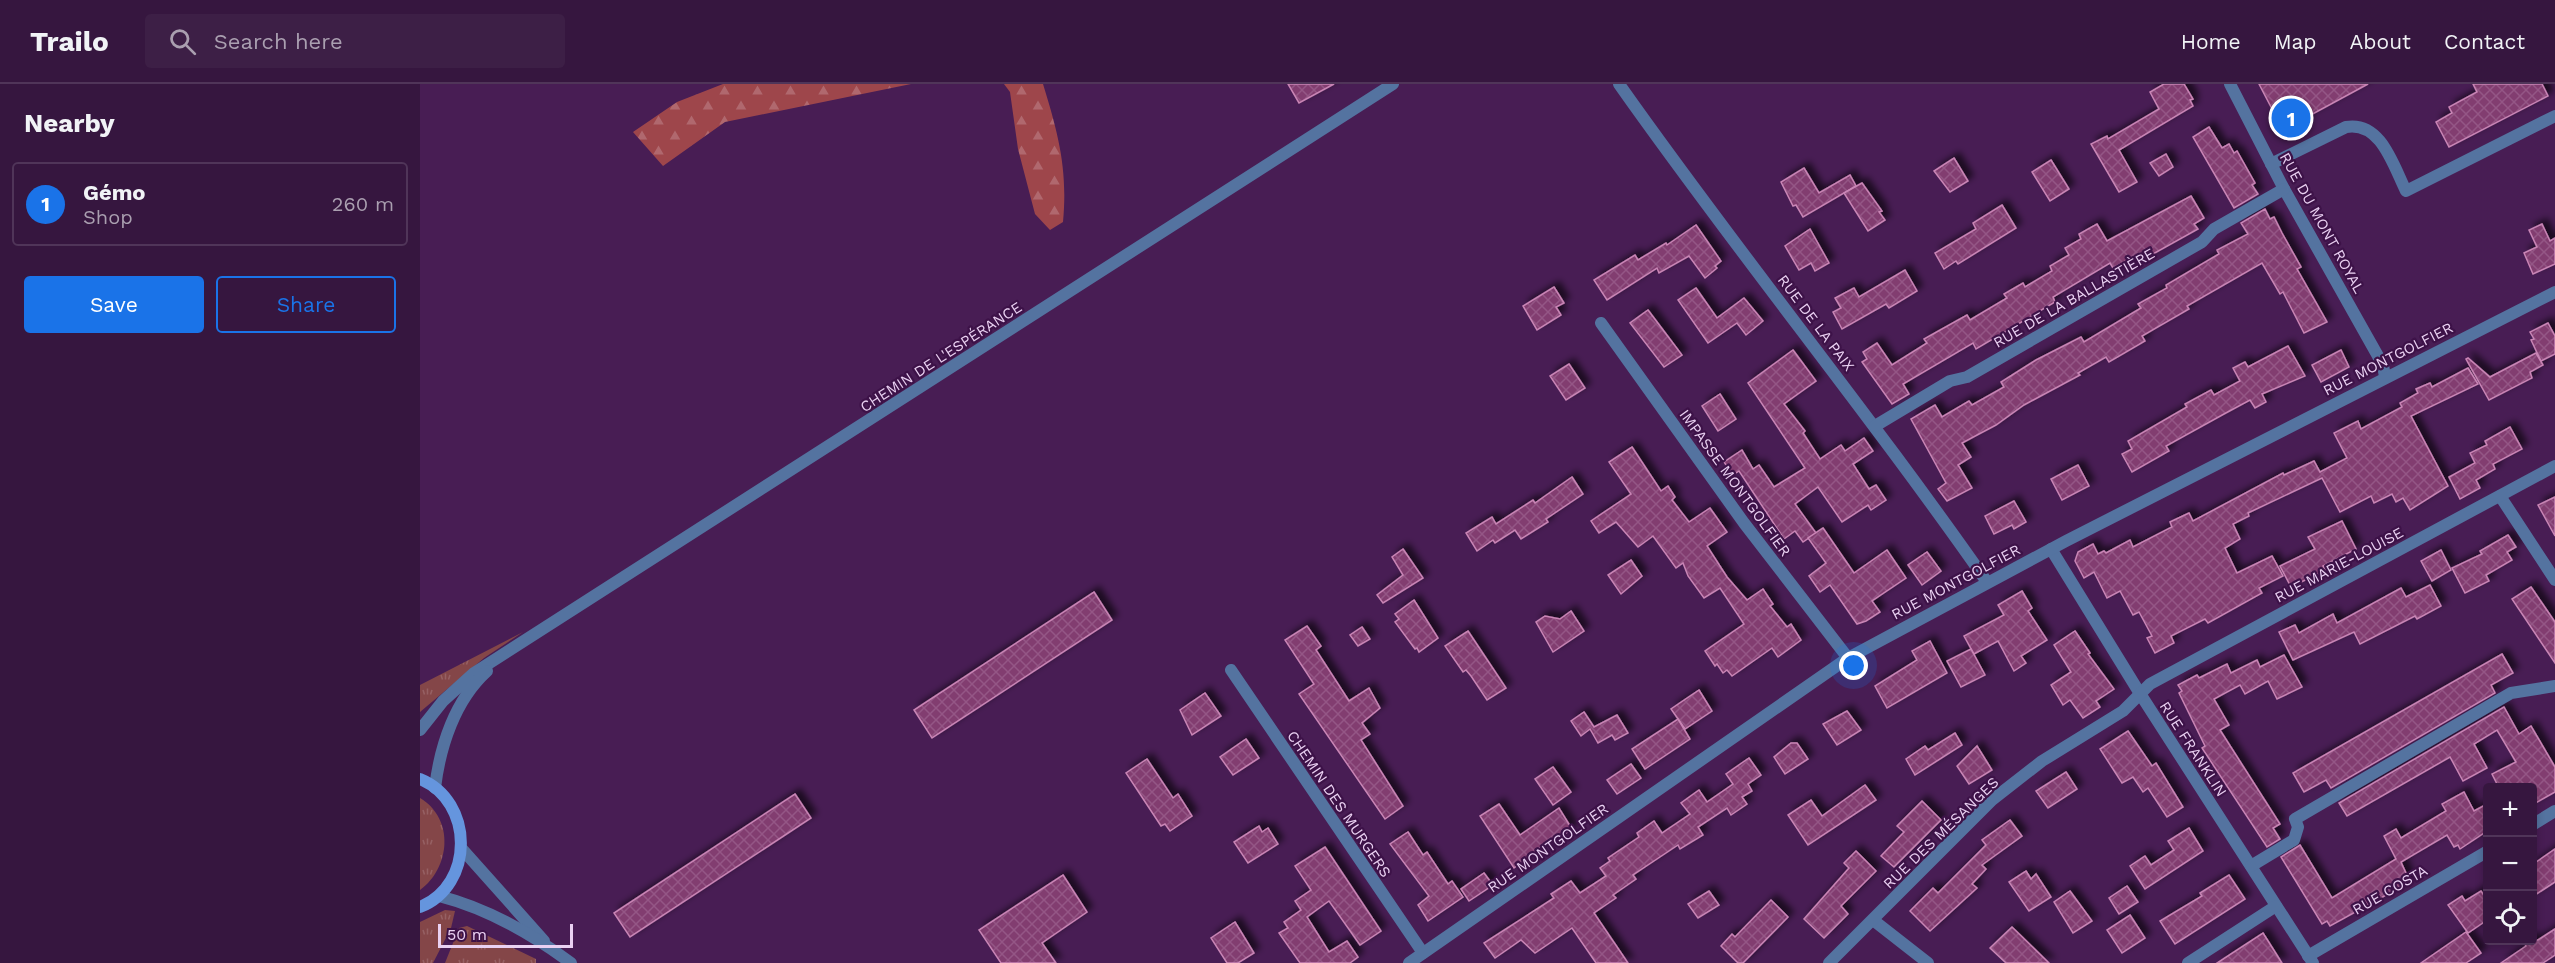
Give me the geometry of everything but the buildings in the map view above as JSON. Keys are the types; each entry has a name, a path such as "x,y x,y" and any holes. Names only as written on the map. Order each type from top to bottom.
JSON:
{"main road":[{"path":"420,779 435,788 447,800 456,815 461,831 462,849 452,879 439,896 420,907"}],"street":[{"name":"CHEMIN DE L'ESPÉRANCE","path":"420,730 443,701 474,673 1393,84"},
{"name":"RUE DE LA PAIX","path":"1619,84 1669,155 1875,426 1987,582"},
{"name":"RUE DU MONT ROYAL","path":"2230,84 2284,189 2383,365 2385,377"},
{"path":"2271,164 2346,127 2356,125 2366,128 2380,141 2406,191 2555,116"},
{"name":"RUE DE LA BALLASTIÈRE","path":"1875,426 1950,381 1967,377 2202,242 2214,229 2284,189"},
{"name":"RUE MONTGOLFIER","path":"1409,963 1848,658 1987,582 2555,292"},
{"name":"IMPASSE MONTGOLFIER","path":"1601,324 1744,522 1848,658"},
{"name":"RUE MARIE-LOUISE","path":"2139,692 2555,466"},
{"path":"2500,496 2555,580"},
{"name":"RUE FRANKLIN","path":"2051,549 2139,692 2311,959"},
{"name":"CHEMIN DE L'ESPÉRANCE","path":"435,788 444,741 457,714 479,678 506,654"},
{"name":"CHEMIN DES MURGERS","path":"1231,669 1423,953"},
{"path":"2251,866 2294,840 2298,827 2295,819 2511,693 2555,687"},
{"name":"RUE DES MÉSANGES","path":"1829,963 1992,800 2042,761 2123,711 2139,692"},
{"path":"2537,822 2555,812"},
{"path":"462,849 551,948"},
{"name":"RUE COSTA","path":"2311,959 2483,853"},
{"path":"439,896 462,902 495,917 551,948 571,963"},
{"path":"2188,963 2276,906"},
{"path":"1873,920 1928,963"}],"green space":[{"path":"723,84 911,84 725,122 663,166 633,132 677,102"},
{"path":"1004,84 1043,84 1057,135 1064,185 1063,222 1050,230 1035,214 1018,149 1010,92"},
{"path":"523,632 484,658 420,712 420,685"},
{"path":"420,798 439,818 444,844 438,869 420,890"},
{"path":"445,910 455,911 451,928 433,963 420,963 420,922"},
{"path":"467,926 536,959 536,963 445,963 459,928"}],"place":[{"name":"Gémo","path":"2291,118"}]}
